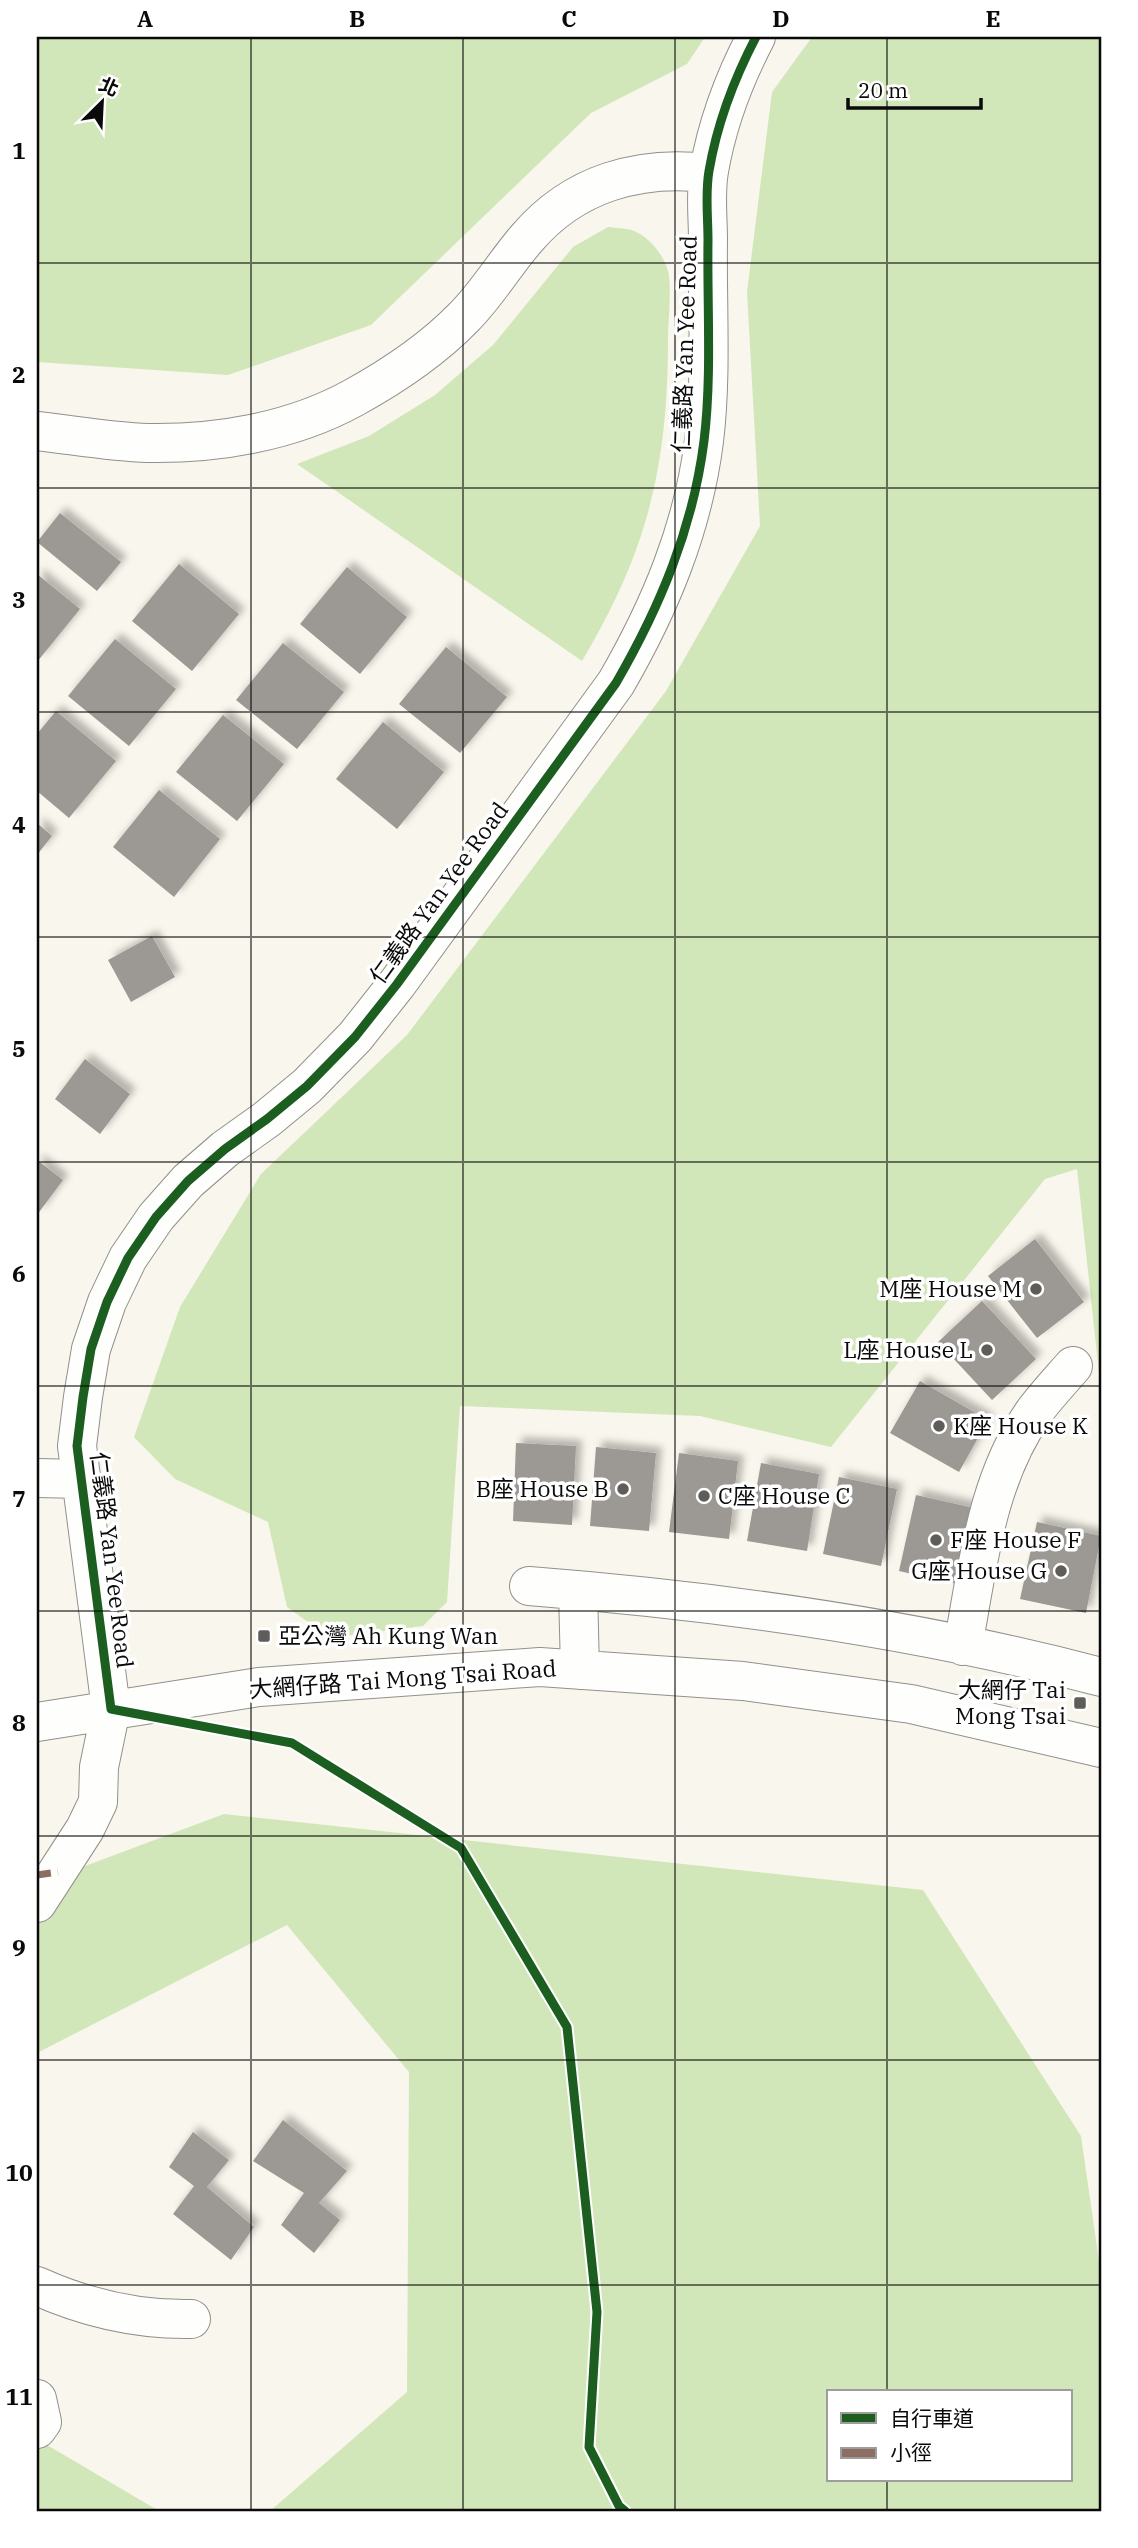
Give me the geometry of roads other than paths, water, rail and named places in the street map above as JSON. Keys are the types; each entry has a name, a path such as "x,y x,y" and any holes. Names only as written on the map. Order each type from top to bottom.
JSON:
{"street":[{"name":"仁義路 Yan Yee Road","path":"37,1903 85,1829 99,1802 99,1767 111,1709 78,1447 91,1349 107,1302 128,1258 156,1217 187,1181 307,1086 355,1037 405,973 608,694 642,638 665,590 682,542 695,491 704,439 708,173 734,82 756,37"},
{"path":"37,431 146,443 216,440 286,426 351,399 411,363 465,317 526,239 546,218 569,201 604,184 650,172 679,170 708,173"},
{"path":"963,1646 987,1515 1009,1456 1035,1411 1073,1366"},
{"path":"37,1478 82,1479"},
{"path":"528,1586 772,1613 963,1646 1101,1677"},
{"path":"578,1590 580,1670"},
{"name":"大網仔路 Tai Mong Tsai Road","path":"37,1722 258,1687 540,1667 743,1681 911,1704 1101,1748"},
{"path":"37,2286 91,2308 156,2320 191,2319"},
{"path":"37,2399 43,2422 37,2429"}],"place":[{"name":"M座 House M","path":"1036,1289"},
{"name":"L座 House L","path":"987,1350"},
{"name":"K座 House K","path":"939,1426"},
{"name":"B座 House B","path":"623,1489"},
{"name":"C座 House C","path":"704,1496"},
{"name":"F座 House F","path":"936,1540"},
{"name":"G座 House G","path":"1061,1571"},
{"name":"亞公灣 Ah Kung Wan","path":"264,1636"},
{"name":"大網仔 Tai Mong Tsai","path":"1080,1703"}]}
